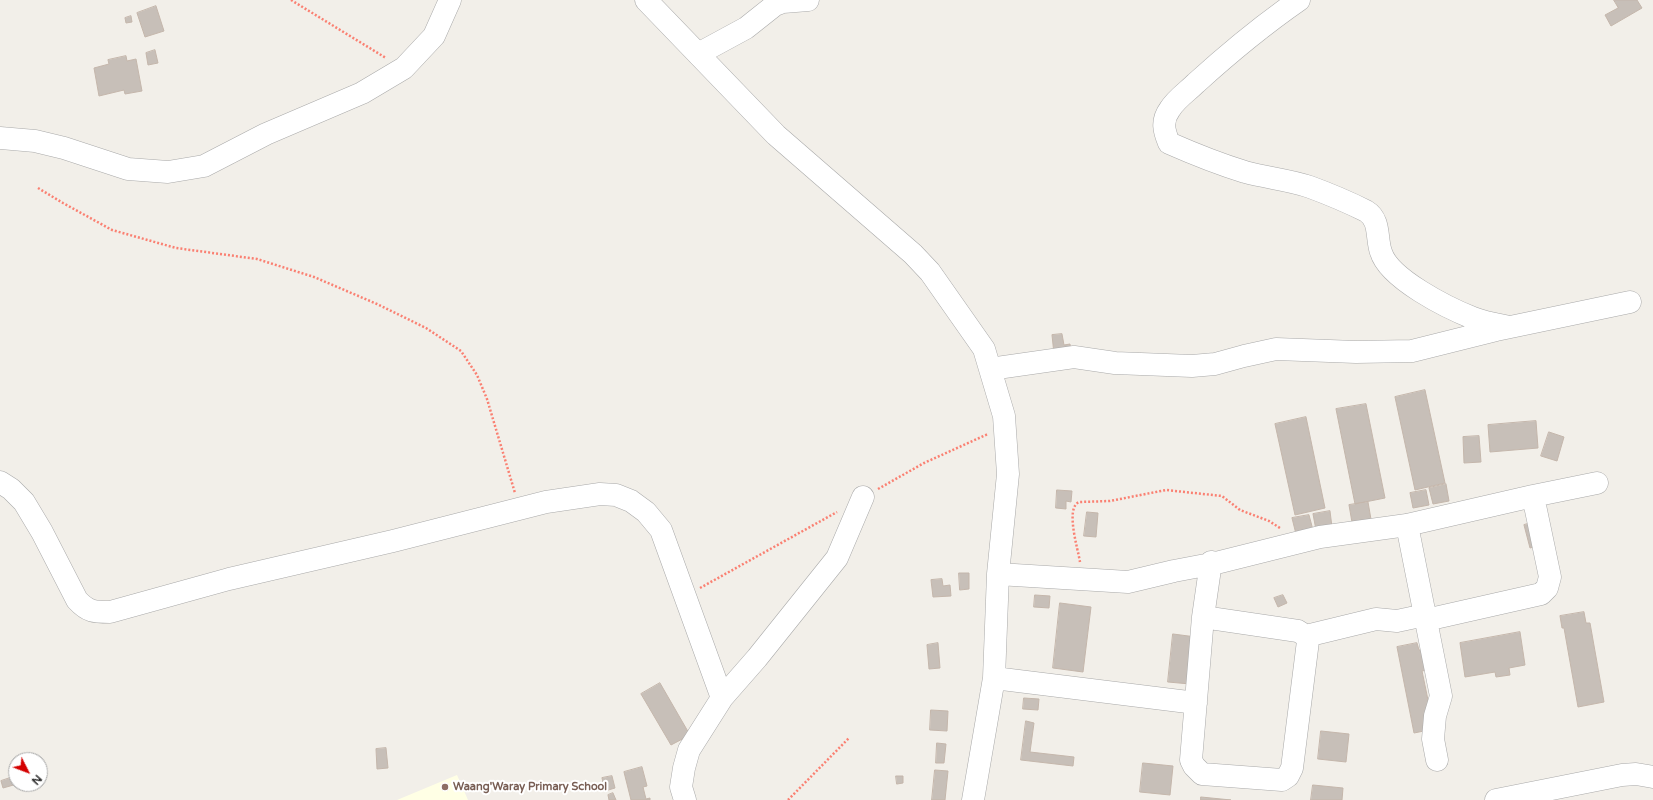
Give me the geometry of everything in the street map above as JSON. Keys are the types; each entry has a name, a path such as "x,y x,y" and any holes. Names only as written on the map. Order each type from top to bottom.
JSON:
{"street":[{"path":"0,138 35,141 64,148 128,169 168,172 204,166 266,134 362,93 404,68 434,36 450,0"},
{"path":"646,0 776,135 914,254 930,272 984,349 1004,416 1008,474 998,574 994,678 973,800"},
{"path":"698,54 746,28 775,5 783,2 808,0"},
{"path":"1262,26 1279,0"},
{"path":"1299,0 1262,26 1210,71 1170,109 1165,118 1163,130 1169,143 1194,154 1245,172 1310,187 1368,212 1375,221 1381,252 1386,261 1401,278 1431,298 1473,318 1508,327"},
{"path":"990,369 1074,357 1115,363 1192,366 1215,364 1276,349 1356,352 1412,351 1508,327 1630,302"},
{"path":"0,482 11,489 24,502 42,532 77,600 85,609 94,612 110,612 229,579 393,541 546,502 600,494 616,495 631,501 646,512 662,530 722,698"},
{"path":"998,574 1128,582 1211,562 1216,563 1320,537 1407,525 1597,483"},
{"path":"1306,636 1376,619 1398,621 1425,618 1541,594 1547,588 1550,577 1533,496"},
{"path":"685,800 681,788 689,750 722,698 757,658 837,558 863,497"},
{"path":"1407,525 1441,696 1436,716 1433,739 1437,760"},
{"path":"1203,616 1298,631 1306,636 1308,642 1292,768 1288,776 1282,780 1202,774 1194,766 1191,760 1203,616 1211,562"},
{"path":"994,678 1196,703"},
{"path":"1496,800 1622,775 1636,774 1653,777"}],"path":[{"path":"291,0 404,68"},
{"path":"38,188 112,230 176,248 257,258 314,277 377,304 426,328 461,351 477,375 487,399 520,508"},
{"path":"1084,579 1072,520 1072,509 1077,503 1080,502 1110,501 1166,490 1222,496 1240,510 1276,524 1298,542"},
{"path":"788,800 849,738"}],"shaded area":[{"name":"Waang'Waray Primary School","path":"457,775 468,800 397,800"}],"building":[{"path":"1614,0 1637,0 1642,8 1611,26 1605,15 1618,8"},
{"path":"156,6 164,31 145,37 137,13"},
{"path":"131,16 132,22 126,23 125,18"},
{"path":"155,50 158,63 148,65 146,53"},
{"path":"126,56 127,61 136,59 142,91 125,94 124,90 99,96 94,68 109,64 108,60"},
{"path":"1062,334 1064,345 1070,344 1071,352 1054,354 1052,335"},
{"path":"1425,390 1445,483 1415,490 1395,397"},
{"path":"1366,404 1385,498 1355,504 1336,409"},
{"path":"1306,417 1325,508 1295,515 1275,424"},
{"path":"1536,421 1538,448 1490,452 1488,425"},
{"path":"1549,432 1564,437 1557,461 1541,456"},
{"path":"1479,436 1481,462 1464,463 1463,437"},
{"path":"1446,484 1449,501 1433,504 1429,488"},
{"path":"1057,490 1072,491 1071,502 1066,501 1066,509 1056,508"},
{"path":"1426,490 1429,505 1413,508 1410,493"},
{"path":"1368,502 1372,525 1353,528 1349,505"},
{"path":"1330,511 1332,527 1316,530 1313,514"},
{"path":"1087,512 1098,513 1096,537 1084,536"},
{"path":"1309,515 1313,530 1296,534 1292,518"},
{"path":"1531,523 1537,546 1530,548 1524,525"},
{"path":"959,573 969,573 969,589 960,590"},
{"path":"942,579 943,586 950,585 951,596 933,597 931,580"},
{"path":"1035,595 1050,596 1049,608 1034,607"},
{"path":"1283,595 1287,603 1278,607 1274,598"},
{"path":"1060,603 1091,607 1083,672 1053,668"},
{"path":"1584,612 1586,623 1590,623 1604,702 1578,707 1564,628 1562,628 1560,616"},
{"path":"1520,632 1525,665 1509,668 1510,675 1496,677 1495,672 1465,677 1460,643"},
{"path":"1173,634 1196,637 1190,684 1168,682"},
{"path":"938,643 940,668 929,669 927,645"},
{"path":"1417,643 1419,650 1423,650 1427,670 1422,671 1434,729 1414,733 1397,647"},
{"path":"660,683 690,735 671,745 641,694"},
{"path":"1024,698 1039,699 1038,710 1023,709"},
{"path":"931,710 948,711 947,731 930,730"},
{"path":"1026,721 1034,723 1030,752 1074,757 1073,766 1021,760"},
{"path":"1321,731 1349,734 1346,762 1318,759"},
{"path":"937,743 946,744 944,763 936,763"},
{"path":"386,748 388,768 377,769 376,749"},
{"path":"1143,763 1173,766 1170,795 1140,792"},
{"path":"642,767 647,786 643,787 646,799 650,798 650,800 631,800 624,772"},
{"path":"935,770 948,771 945,800 932,800"},
{"path":"612,776 615,788 605,791 602,778"},
{"path":"896,776 903,776 903,783 897,784"},
{"path":"8,779 8,787 3,788 1,781"},
{"path":"1313,785 1343,788 1342,800 1311,800"},
{"path":"613,793 616,800 609,800 608,795"},
{"path":"1201,797 1231,800 1201,800"}],"place":[{"name":"Waang'Waray Primary School","path":"445,787"}]}
